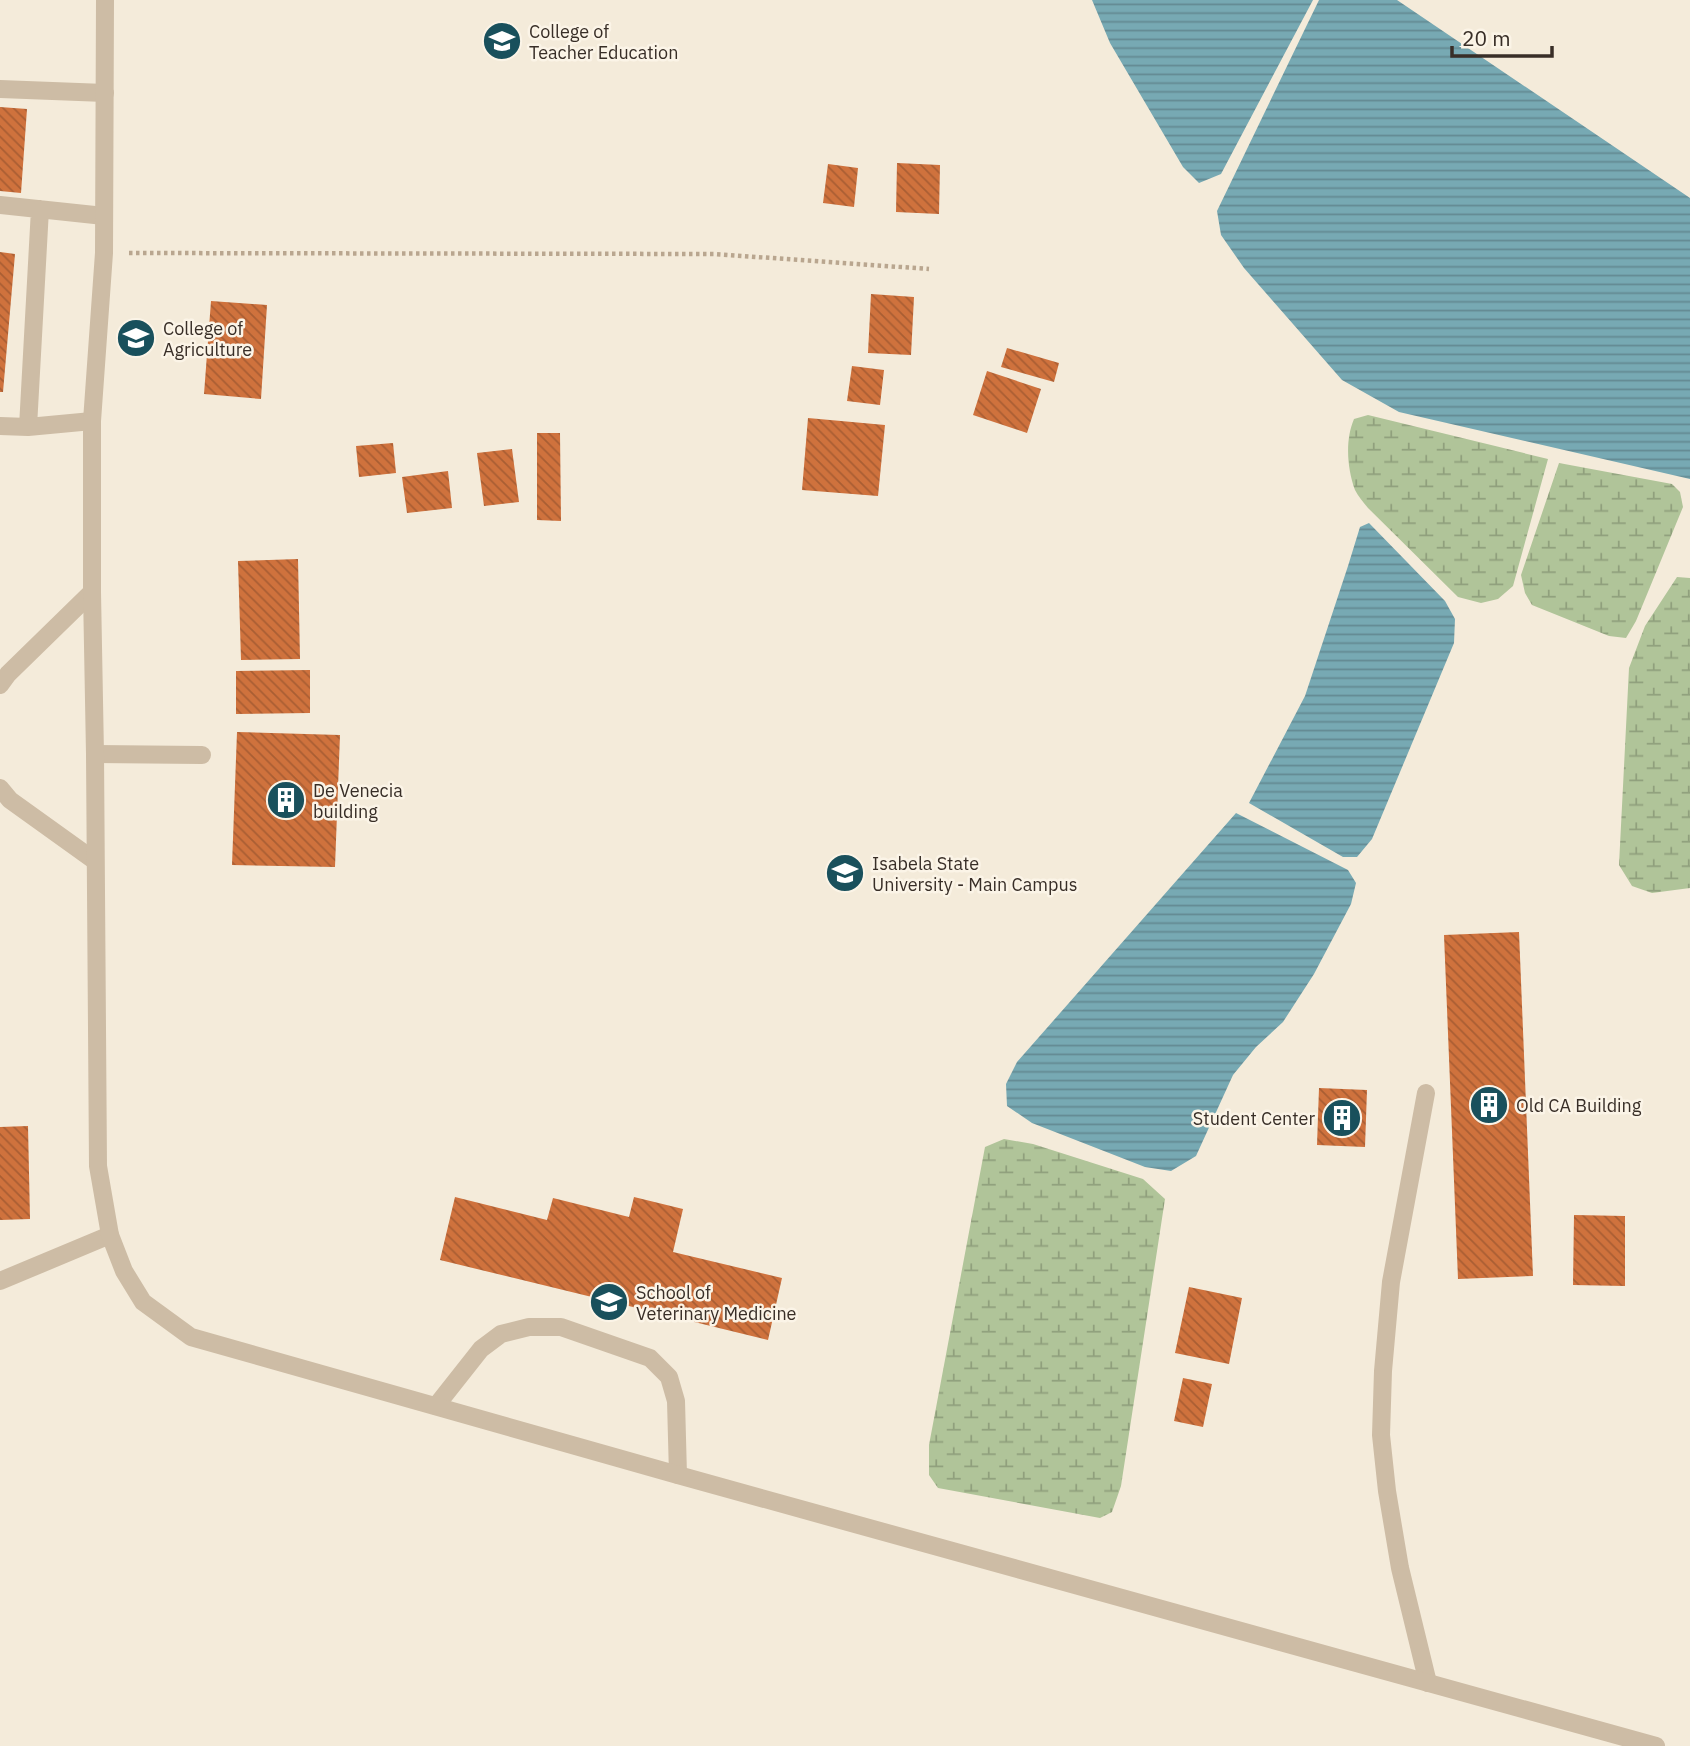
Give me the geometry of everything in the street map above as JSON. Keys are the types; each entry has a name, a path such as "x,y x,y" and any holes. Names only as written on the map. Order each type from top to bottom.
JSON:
{"street":[{"path":"105,0 104,253 92,421 98,1166 110,1235 124,1271 143,1301 191,1337 1656,1746"},
{"path":"0,89 105,93"},
{"path":"0,205 104,216"},
{"path":"27,427 40,209"},
{"path":"0,426 27,427 92,421"},
{"path":"0,685 92,592"},
{"path":"95,754 202,755"},
{"path":"0,788 10,800 95,861"},
{"path":"1426,1093 1391,1282 1383,1371 1381,1435 1400,1568 1428,1683"},
{"path":"0,1281 110,1235"},
{"path":"436,1406 481,1349 501,1334 529,1327 561,1327 650,1358 669,1377 676,1401 678,1475"}],"path":[{"path":"104,253 714,254 929,269"}],"green space":[{"path":"1368,415 1548,459 1513,586 1498,599 1481,603 1458,597 1359,497 1350,473 1348,445 1354,419"},
{"path":"1559,463 1672,484 1680,492 1683,507 1636,621 1626,638 1609,636 1532,605 1525,593 1521,575"},
{"path":"1677,577 1690,578 1690,888 1652,893 1632,886 1619,865 1629,668 1645,626"},
{"path":"1004,1139 1033,1144 1143,1179 1165,1199 1121,1486 1112,1512 1100,1518 938,1488 929,1475 929,1445 985,1147"}],"water":[{"path":"1092,0 1313,0 1221,174 1199,183 1183,167 1110,43"},
{"path":"1319,0 1397,0 1690,198 1690,479 1399,412 1342,380 1244,268 1221,235 1217,211"},
{"path":"1369,523 1445,601 1455,619 1454,643 1372,839 1357,857 1343,857 1249,803 1305,696 1360,527"},
{"path":"1236,813 1348,870 1356,883 1351,904 1314,974 1283,1022 1256,1047 1233,1075 1196,1156 1171,1171 1145,1167 1032,1123 1007,1106 1006,1084 1017,1062"}],"building":[{"path":"0,107 27,109 21,193 0,191"},
{"path":"897,163 940,165 939,214 896,212"},
{"path":"828,164 858,168 854,207 823,203"},
{"path":"0,252 15,254 3,392 0,392"},
{"path":"871,294 914,297 911,355 868,353"},
{"path":"211,301 267,305 261,399 204,394"},
{"path":"1007,348 1059,363 1054,382 1001,367"},
{"path":"852,366 884,370 880,405 847,401"},
{"path":"987,371 1041,389 1027,433 973,415"},
{"path":"808,418 885,425 878,496 802,490"},
{"path":"537,433 560,433 561,521 537,520"},
{"path":"393,443 396,473 359,477 356,446"},
{"path":"512,449 519,502 484,506 477,453"},
{"path":"448,471 452,508 407,513 402,477"},
{"path":"298,559 300,659 241,660 238,561"},
{"path":"310,670 310,713 236,714 236,671"},
{"name":"De Venecia building","path":"237,732 340,735 335,867 232,865"},
{"name":"Old CA Building","path":"1519,932 1533,1276 1458,1279 1444,935"},
{"name":"Student Center","path":"1319,1088 1367,1090 1365,1147 1317,1145"},
{"path":"28,1126 30,1219 0,1220 0,1127"},
{"path":"455,1197 547,1220 553,1198 629,1217 634,1197 683,1209 673,1252 782,1278 768,1340 440,1260"},
{"path":"1574,1215 1625,1216 1625,1286 1573,1285"},
{"path":"1189,1287 1242,1298 1229,1364 1175,1353"},
{"path":"1183,1378 1212,1384 1203,1427 1174,1421"}],"place":[{"name":"College of Teacher Education","path":"502,41"},
{"name":"College of Agriculture","path":"136,338"},
{"name":"De Venecia building","path":"286,800"},
{"name":"Isabela State University - Main Campus","path":"845,873"},
{"name":"Old CA Building","path":"1489,1105"},
{"name":"Student Center","path":"1342,1118"},
{"name":"School of Veterinary Medicine","path":"609,1302"}]}
